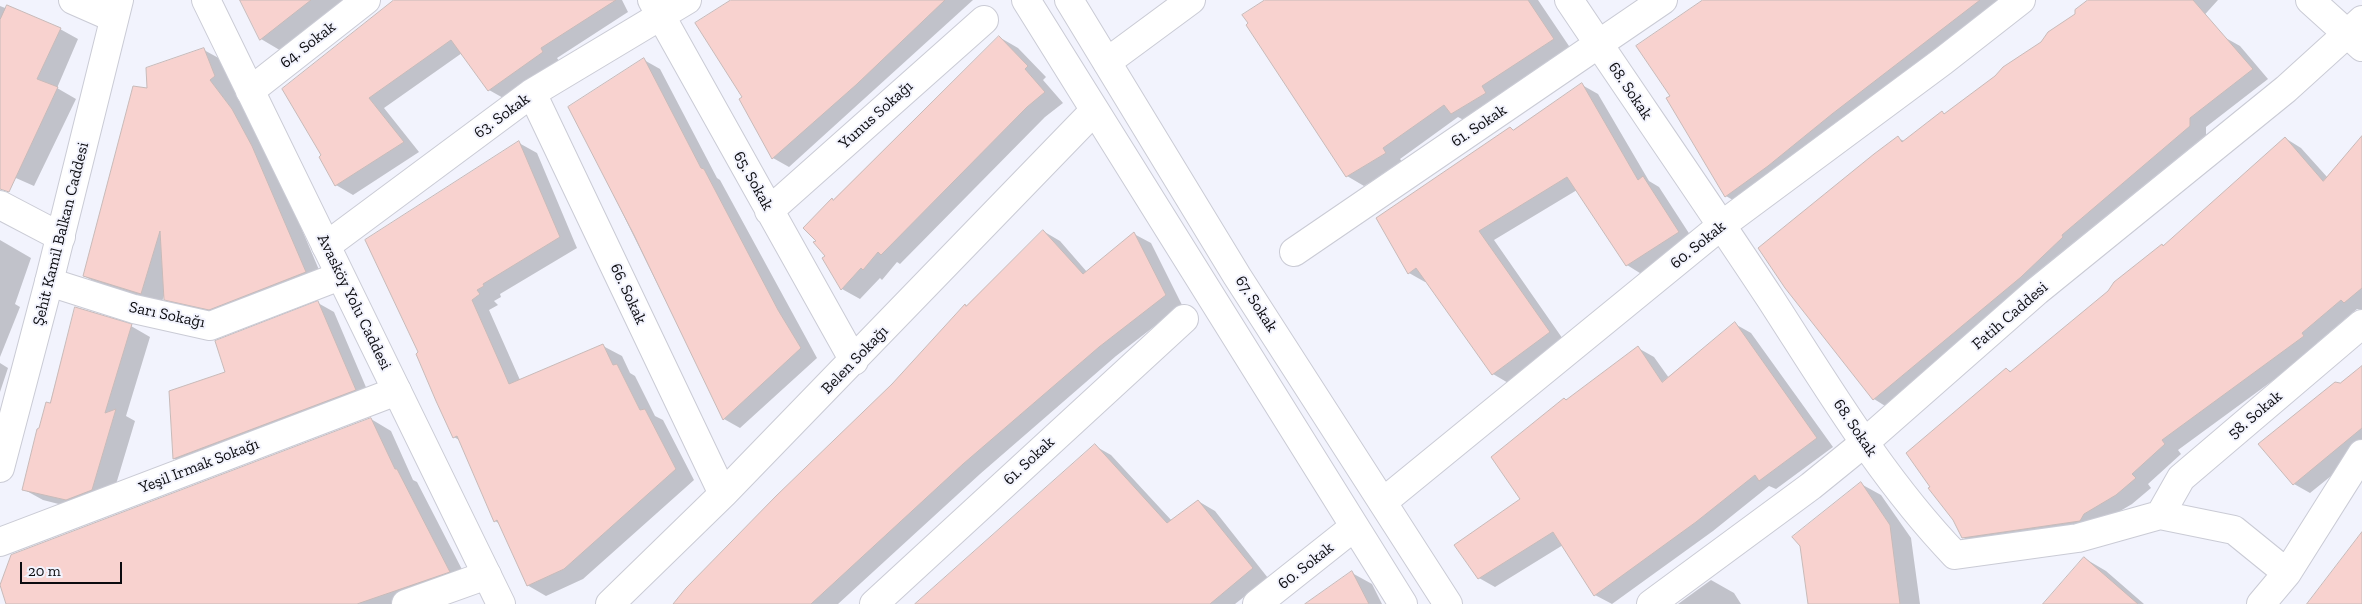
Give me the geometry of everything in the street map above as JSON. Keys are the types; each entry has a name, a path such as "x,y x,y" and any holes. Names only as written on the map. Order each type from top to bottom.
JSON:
{"street":[{"path":"72,0 116,9"},
{"name":"Avasköy Yolu Caddesi","path":"206,0 501,604"},
{"name":"64. Sokak","path":"250,91 366,0"},
{"name":"63. Sokak","path":"326,246 532,93 656,9 687,0"},
{"path":"1026,0 1403,604"},
{"name":"67. Sokak","path":"1070,0 1237,276 1448,604"},
{"path":"1107,62 1191,0"},
{"name":"68. Sokak","path":"1570,0 1722,225 1864,443 1922,521 1955,555 2078,538 2160,515 2234,530 2287,573"},
{"name":"61. Sokak","path":"1294,252 1663,0"},
{"name":"60. Sokak","path":"1257,604 1354,527 1722,225 1943,61 2021,0"},
{"path":"2310,0 2357,33"},
{"name":"Şehit Kamil Balkan Caddesi","path":"0,468 50,282 116,9"},
{"name":"65. Sokak","path":"656,9 854,361"},
{"name":"Yunus Sokağı","path":"769,211 984,20"},
{"name":"Fatih Caddesi","path":"1651,604 1811,486 1864,443 2037,291 2357,33"},
{"name":"66. Sokak","path":"532,93 723,494"},
{"name":"Belen Sokağı","path":"610,604 723,494 854,361 1094,111"},
{"path":"0,205 61,237"},
{"name":"Sarı Sokağı","path":"50,282 134,309 210,326 340,276"},
{"name":"61. Sokak","path":"874,604 1184,318"},
{"name":"58. Sokak","path":"2160,515 2181,478 2362,324"},
{"name":"Yeşil Irmak Sokağı","path":"0,542 397,390"},
{"path":"2261,604 2287,573 2362,454"},
{"path":"406,604 487,576"}],"building":[{"path":"240,0 311,0 260,40"},
{"path":"394,0 616,0 541,48 543,52 488,91 451,40 369,98 404,142 335,186 319,157 321,155 282,89"},
{"path":"731,0 945,0 857,84 772,159 739,99 742,97 695,23"},
{"path":"1265,0 1528,0 1554,39 1482,86 1486,93 1451,114 1444,105 1383,148 1386,153 1346,177 1246,25 1248,23 1242,15"},
{"path":"1703,0 1980,0 1768,166 1725,197 1666,98 1670,96 1636,46"},
{"path":"2088,0 2193,0 2253,69 2190,118 2190,126 2062,235 2063,237 2021,277 1873,400 1785,288 1758,248 1874,154 1898,136 1902,142 1942,111 1944,114 1995,76 2003,67 2041,42 2048,32 2075,14 2075,10"},
{"path":"7,5 61,28 37,79 58,87 9,192 0,189 0,20"},
{"path":"999,36 1028,66 1025,69 1045,92 1027,107 881,255 878,252 863,270 861,268 841,290 822,258 825,256 813,242 816,241 803,228"},
{"path":"204,48 215,76 210,80 232,109 252,146 306,272 209,310 164,300 160,231 141,294 83,276 133,86 147,88 146,68"},
{"path":"644,58 701,168 704,169 778,310 801,348 723,420 634,235 568,107"},
{"path":"1582,83 1638,180 1643,176 1679,232 1626,266 1567,177 1479,231 1550,332 1492,375 1416,268 1408,274 1376,218 1510,127 1513,130"},
{"path":"2362,136 2362,288 2344,303 2341,300 2302,333 2304,336 2162,440 2165,444 2132,474 2136,478 2116,495 2084,514 2080,521 1962,538 1953,520 1928,488 1930,487 1906,453 2006,368 2010,372 2108,291 2114,282 2162,244 2163,246 2285,137 2323,181"},
{"path":"519,141 560,237 483,284 484,286 477,290 480,294 472,300 509,384 603,344 613,365 617,364 640,410 645,409 676,469 564,569 527,586 497,520 494,522 457,436 453,438 416,354 418,352 365,240"},
{"path":"1043,230 1083,274 1134,232 1166,295 1099,347 963,464 811,604 673,604 686,588 776,496 892,384 965,304 966,306"},
{"path":"318,301 356,390 173,459 169,391 225,372 215,341"},
{"path":"75,307 132,324 105,413 116,409 92,490 66,500 22,490 37,429 39,428 46,402 50,403"},
{"path":"1735,322 1817,438 1759,481 1755,475 1696,522 1594,596 1553,532 1478,579 1454,545 1520,499 1491,457 1564,398 1566,400 1638,346 1662,382"},
{"path":"2362,366 2362,428 2293,485 2258,444 2335,382 2340,383"},
{"path":"371,418 395,469 397,469 450,572 357,604 6,604 0,585 11,555"},
{"path":"1095,444 1167,523 1198,500 1253,568 1210,604 915,604"},
{"path":"1861,482 1890,525 1900,604 1808,604 1800,546 1792,537"},
{"path":"2362,532 2362,604 2307,604"},
{"path":"2084,557 2138,604 2043,604"},
{"path":"1352,571 1369,604 1305,604"}]}
